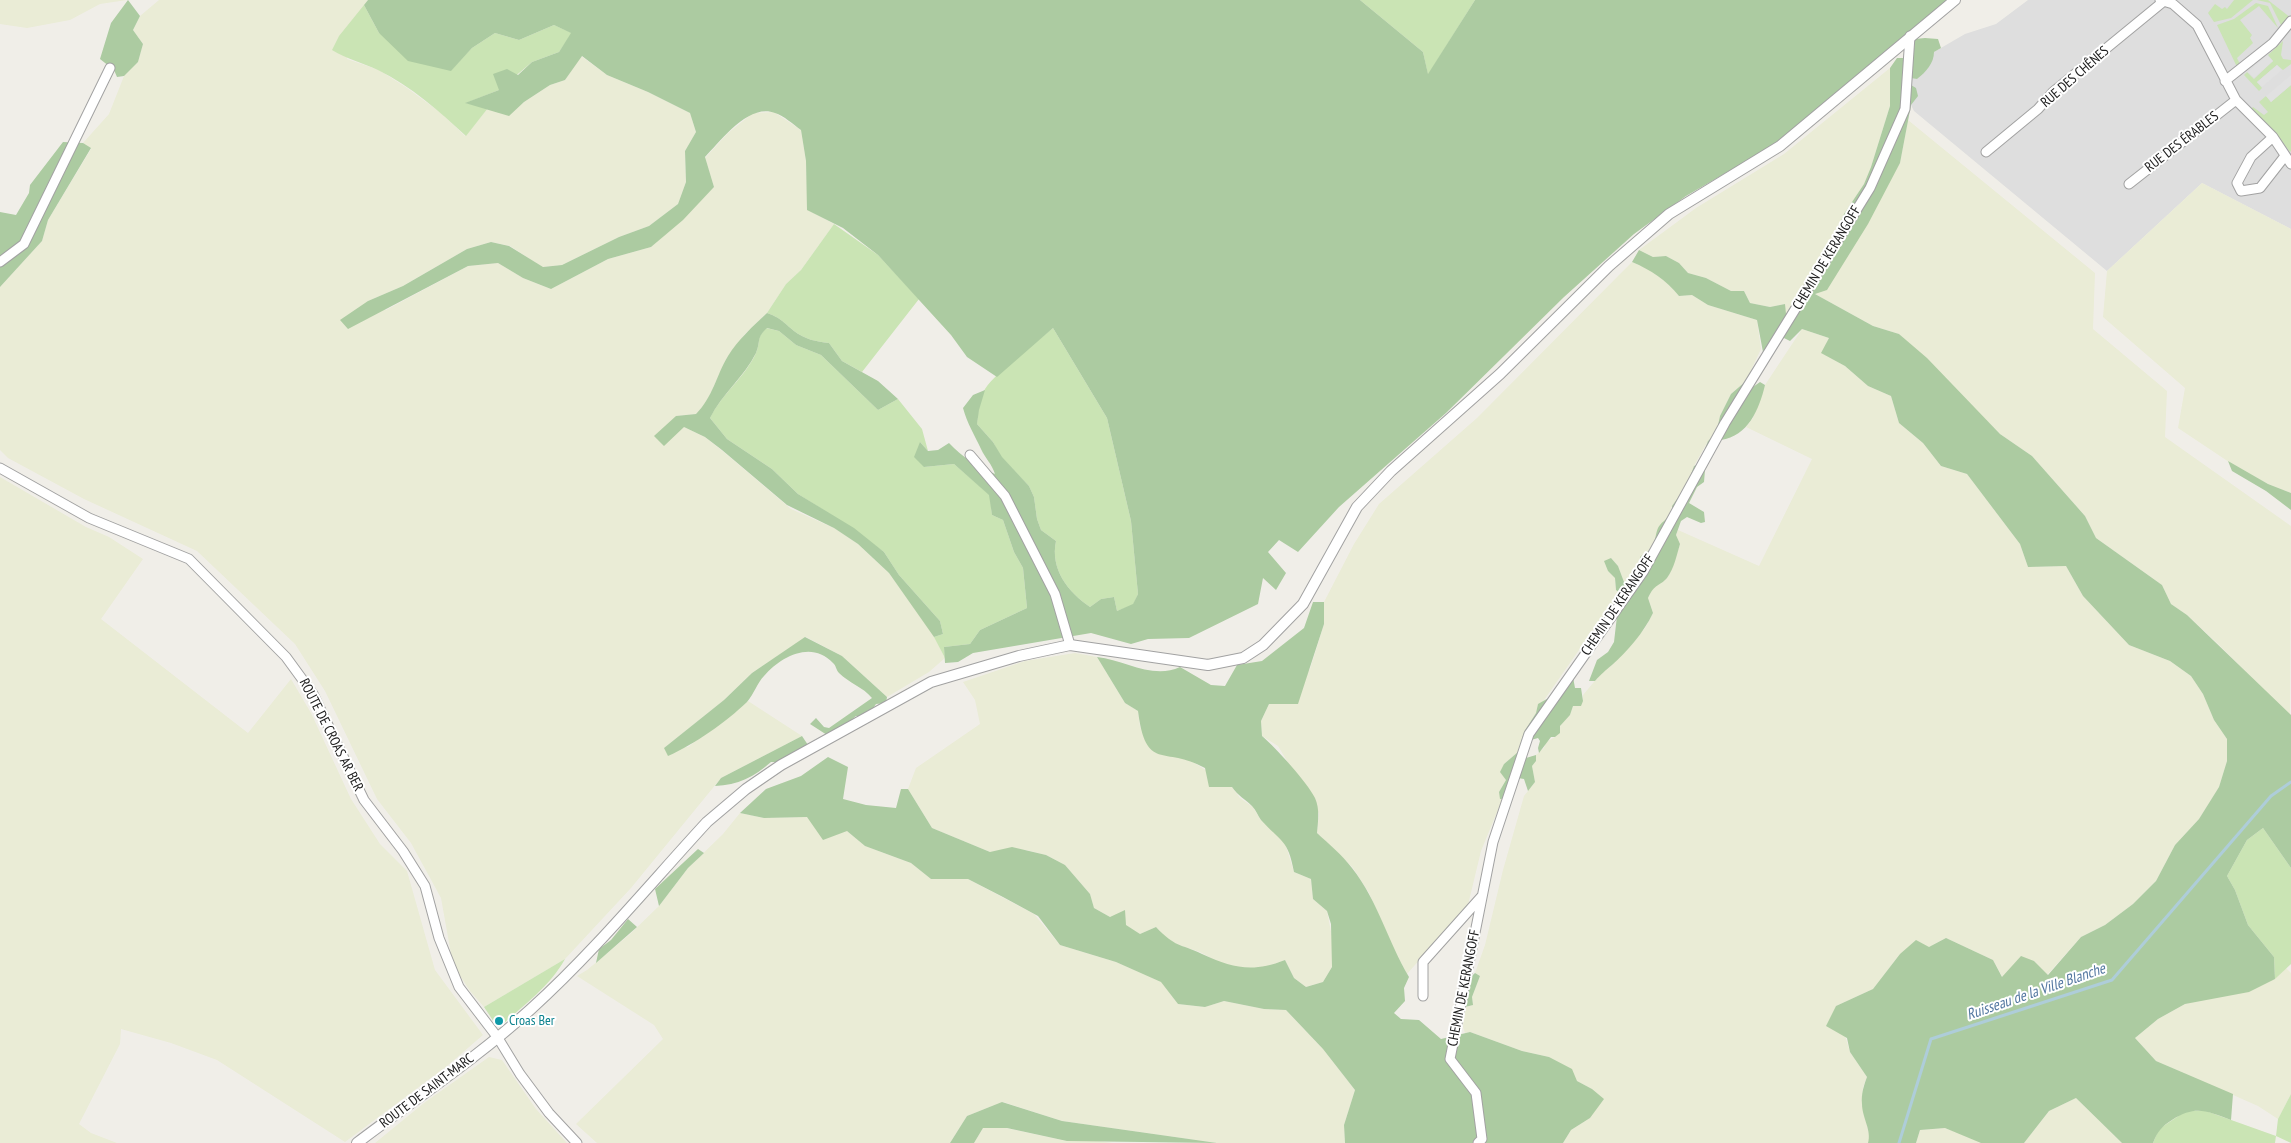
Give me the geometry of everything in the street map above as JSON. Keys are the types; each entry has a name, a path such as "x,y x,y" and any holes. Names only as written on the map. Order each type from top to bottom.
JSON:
{"street":[{"path":"970,455 1005,496 1055,594 1070,645 1208,665 1243,658 1263,645 1303,604 1357,507 1391,470 1500,374 1609,266 1669,214 1780,146 1826,110 1910,36 1955,0"},
{"path":"2168,1 2197,25 2236,100 2273,137 2291,164"},
{"name":"RUE DES CHÊNES","path":"1986,152 2038,109 2053,92 2168,1"},
{"path":"2225,81 2272,44 2291,21"},
{"name":"CHEMIN DE KERANGOFF","path":"1478,1143 1482,1138 1476,1094 1450,1059 1493,842 1529,734 1643,572 1725,423 1870,188 1905,109 1910,36"},
{"path":"0,262 24,244 110,68"},
{"name":"RUE DES ÉRABLES","path":"2129,184 2236,100"},
{"path":"2273,137 2251,157 2237,183 2241,191 2260,188 2285,156"},
{"name":"ROUTE DE CROAS AR BER","path":"0,468 90,518 189,559 280,650 313,694 364,800 403,851 425,886 439,938 449,966 459,986 498,1038 526,1082 549,1113 578,1143"},
{"name":"ROUTE DE SAINT-MARC","path":"357,1143 498,1038 563,978 707,822 727,804 767,775 931,682 1019,656 1070,645"},
{"path":"1423,996 1423,962 1482,896"}],"shaded area":[{"path":"2028,0 2291,0 2291,229 2202,183 2107,271 1914,111 1911,105 1911,77 1917,79 1934,52 1965,34 1996,24"},
{"path":"2267,55 2273,61 2254,78 2248,72"},
{"path":"2277,65 2282,70 2262,87 2257,82"},
{"path":"2291,75 2291,85 2271,102 2266,96"}],"green space":[{"path":"0,0 127,0 100,4 70,20 27,28 0,24"},
{"path":"128,0 140,16 133,30 143,44 138,62 124,76 117,77 114,70 100,59 111,23"},
{"path":"159,0 368,0 358,15 347,59 379,70 407,88 441,113 465,136 488,108 509,115 524,102 550,85 565,80 581,56 607,75 648,92 690,113 696,132 685,151 686,182 678,204 649,226 619,237 562,265 542,267 510,246 491,242 467,249 403,286 368,301 386,310 468,266 498,263 523,278 551,289 608,259 651,247 714,187 705,158 728,133 753,113 774,112 801,130 806,161 808,210 834,224 801,270 786,284 767,313 745,334 728,356 706,403 696,414 676,416 684,427 705,437 791,509 834,528 858,544 889,573 933,634 945,658 929,672 887,697 842,656 806,637 752,673 724,700 664,748 688,747 748,701 802,736 721,778 631,888 565,959 484,1007 470,991 453,965 441,898 411,843 377,799 325,691 295,644 197,551 84,499 8,458 0,450 0,287 42,241 48,220 91,149 83,143 109,114 124,76 138,62 143,44 133,30 140,16"},
{"path":"368,0 1360,0 1423,52 1428,74 1475,0 1948,0 1779,142 1686,196 1634,234 1564,297 1446,413 1339,507 1298,552 1279,540 1268,552 1286,573 1276,590 1263,578 1258,604 1189,638 1148,639 1131,644 1091,633 973,653 958,662 945,663 944,647 970,644 980,630 1027,608 1023,568 1014,552 1003,520 992,515 989,495 954,464 924,467 914,457 920,442 928,451 938,450 949,443 970,461 995,474 971,429 963,408 973,395 985,390 977,424 993,442 1002,457 1029,486 1034,497 1037,519 1041,530 1056,541 1055,551 1058,570 1068,587 1090,607 1101,599 1114,597 1117,611 1133,604 1138,594 1131,521 1107,418 1053,328 997,377 967,357 951,335 878,255 843,228 807,210 806,161 801,130 782,116 765,111 745,118 727,133 705,157 714,187 683,220 651,247 608,259 551,289 523,278 498,263 468,266 348,329 340,320 368,301 403,286 467,249 491,242 509,246 543,267 562,265 619,237 649,226 678,204 686,182 685,151 696,132 690,113 648,92 607,75 582,56 565,80 550,85 524,102 509,116 465,103 499,90 493,74 507,69 518,75 532,62 559,52 571,33 554,25 519,40 495,33 472,48 451,71 408,61 379,33 364,5"},
{"path":"1360,0 1475,0 1428,75 1423,52"},
{"path":"2234,0 2253,0 2231,18 2214,22 2208,13 2215,4 2222,9 2225,7 2227,9"},
{"path":"2257,0 2268,0 2291,18 2283,29 2270,3"},
{"path":"2256,3 2268,6 2278,28 2259,6 2240,20 2252,35 2250,38 2253,43 2237,58 2240,64 2237,67 2217,25 2234,19"},
{"path":"364,5 379,33 451,70 472,48 495,33 519,40 554,25 572,33 559,52 532,62 499,90 466,103 488,108 466,136 435,109 390,76 332,50 339,36"},
{"path":"1915,39 1938,39 1941,48 1934,52 1931,64 1917,79 1911,78 1911,85 1916,88 1918,96 1911,105 1900,163 1868,224 1827,290 1815,294 1873,326 1899,334 1927,358 2000,434 2032,456 2085,516 2096,538 2162,585 2171,604 2187,615 2291,715 2291,868 2263,828 2247,840 2227,876 2235,890 2248,925 2274,957 2275,979 2249,992 2185,1004 2158,1019 2135,1038 2156,1061 2233,1094 2231,1120 2208,1112 2188,1112 2165,1125 2158,1132 2153,1143 2122,1143 2076,1098 2049,1111 2024,1143 1981,1143 1945,1128 1920,1130 1916,1143 1868,1143 1869,1134 1862,1109 1863,1090 1867,1077 1850,1052 1847,1038 1826,1026 1836,1006 1873,989 1900,954 1916,940 1929,947 1946,938 1993,960 2002,977 2021,956 2034,961 2048,975 2081,937 2105,925 2133,904 2156,881 2175,845 2199,819 2219,787 2227,761 2227,739 2214,720 2203,694 2191,676 2170,661 2129,645 2083,596 2066,566 2028,567 2020,544 1967,474 1941,466 1923,443 1899,423 1891,396 1868,386 1845,366 1821,353 1829,338 1802,329 1790,341 1784,338 1763,352 1757,320 1708,305 1692,295 1679,296 1658,276 1632,262 1639,250 1653,257 1666,256 1679,263 1688,273 1706,278 1731,291 1744,291 1750,303 1770,307 1785,304 1786,314 1833,239 1844,214 1864,184 1890,106 1890,68 1897,58 1904,58 1914,48"},
{"path":"2283,41 2281,55 2283,59 2291,60 2291,64 2283,70 2277,65 2257,82 2262,88 2259,91 2244,75 2247,72 2254,79 2273,61 2268,55"},
{"path":"1890,68 1890,106 1864,184 1844,214 1833,239 1785,315 1785,304 1770,307 1750,303 1744,291 1731,291 1706,278 1688,273 1679,263 1666,256 1653,257 1639,250 1696,208 1784,154"},
{"path":"2291,85 2290,152 2275,132 2251,109 2253,107 2264,115 2268,112 2259,102 2266,96 2271,102"},
{"path":"1908,120 2095,273 2093,329 2167,391 2165,437 2291,526 2290,716 2218,644 2187,615 2171,604 2162,585 2096,538 2085,516 2032,456 2000,434 1899,334 1873,326 1815,294 1900,163"},
{"path":"63,142 83,143 91,148 48,220 42,241 0,287 0,212 16,215 29,193 30,185"},
{"path":"2202,183 2291,229 2291,493 2268,484 2238,468 2178,428 2185,388 2103,317 2107,271"},
{"path":"834,224 878,255 919,299 862,372 842,361 829,343 815,341 802,336 779,319 767,313 786,284 801,270"},
{"path":"1632,262 1648,269 1668,283 1679,296 1692,295 1708,305 1757,320 1761,349 1746,381 1731,394 1720,416 1716,434 1708,441 1694,466 1687,485 1672,506 1669,517 1632,579 1624,582 1618,566 1611,558 1608,571 1615,578 1616,590 1622,595 1600,620 1542,703 1538,704 1536,713 1524,732 1518,752 1504,764 1506,780 1499,792 1502,800 1481,851 1468,905 1407,974 1395,952 1369,893 1353,868 1317,833 1319,814 1278,746 1262,736 1261,721 1269,704 1282,703 1310,669 1324,624 1324,602 1354,544 1379,504 1477,418"},
{"path":"767,313 779,319 802,336 815,341 829,343 842,361 878,381 898,399 878,410 821,355 796,345 779,331 767,328 760,337 756,353 751,362 710,418 727,439 772,469 798,494 854,528 884,552 899,575 940,621 943,634 934,637 889,573 858,544 834,528 787,505 705,437 684,427 664,446 654,436 676,416 696,414 706,401 732,350 746,333"},
{"path":"766,328 779,331 796,345 821,355 878,410 898,399 922,429 928,451 920,442 924,467 954,464 990,495 992,515 1003,520 1014,552 1023,568 1027,608 980,630 970,644 944,647 945,658 934,637 943,634 940,621 899,575 884,552 798,494 772,469 727,439 710,418 751,362 756,353 761,334"},
{"path":"1053,328 1107,418 1131,521 1138,594 1133,605 1117,611 1114,597 1101,599 1090,607 1062,579 1056,561 1056,541 1041,530 1037,519 1034,497 1029,486 1001,457 993,442 977,424 980,402 985,389 1007,366"},
{"path":"1802,329 1829,338 1822,353 1845,366 1868,386 1891,396 1899,423 1923,443 1941,466 1967,474 2020,544 2028,567 2066,566 2083,596 2129,645 2170,661 2191,676 2203,694 2214,720 2227,739 2227,761 2219,787 2199,819 2175,845 2156,881 2133,904 2105,925 2081,937 2047,975 2034,961 2003,978 1993,960 1946,938 1929,947 1900,954 1873,989 1836,1006 1850,1052 1867,1077 1863,1087 1862,1104 1870,1138 1868,1143 1563,1143 1571,1130 1590,1118 1592,1089 1577,1081 1549,1057 1522,1051 1470,1032 1465,1033 1463,1027 1465,1007 1473,1005 1472,997 1480,976 1475,973 1485,945 1503,870 1524,796 1535,782 1532,766 1536,761 1536,755 1544,748 1546,742 1555,737 1563,721 1570,715 1573,706 1583,701 1583,695 1603,671 1611,666 1645,628 1653,613 1648,598 1653,587 1667,578 1680,544 1676,535 1678,530 1759,566 1812,459 1746,427 1753,418 1765,385"},
{"path":"1746,381 1753,387 1760,382 1765,385 1756,412 1738,433 1730,438 1721,440 1705,470 1704,482 1697,487 1689,503 1704,512 1705,522 1701,523 1687,517 1681,521 1676,535 1680,544 1672,570 1664,581 1655,587 1648,598 1653,613 1649,620 1635,641 1623,654 1595,681 1589,681 1597,660 1608,652 1614,642 1622,595 1616,590 1615,578 1608,571 1604,561 1611,558 1618,566 1624,582 1633,575 1638,568 1640,557 1652,548 1658,528 1670,515 1672,506 1687,485 1694,466 1699,464 1708,441 1716,434 1720,416 1731,394"},
{"path":"2228,461 2268,484 2291,493 2291,510 2266,491 2232,471"},
{"path":"0,477 86,527 109,537 143,559 101,619 248,733 291,679 311,713 351,799 380,844 407,871 435,970 483,1035 447,1066 345,1142 217,1060 171,1043 121,1029 120,1044 79,1124 91,1133 117,1143 0,1143"},
{"path":"1313,602 1324,602 1324,624 1298,704 1269,704 1261,721 1262,736 1275,748 1311,791 1318,806 1317,833 1344,859 1361,881 1409,977 1404,988 1405,1001 1394,1013 1401,1019 1419,1020 1441,1039 1470,1032 1522,1051 1549,1057 1572,1069 1577,1081 1592,1089 1604,1099 1590,1118 1571,1130 1563,1143 1345,1143 1344,1125 1355,1090 1323,1049 1286,1010 1264,1009 1224,1001 1205,1007 1178,1004 1161,982 1116,962 1060,945 1038,916 968,879 931,879 911,863 865,846 847,831 823,840 807,817 764,818 740,813 766,789 801,776 828,757 848,767 843,799 866,805 896,808 901,789 908,789 932,828 990,852 1012,847 1046,855 1065,865 1090,894 1094,908 1110,917 1125,910 1126,925 1140,934 1156,927 1168,939 1178,944 1223,963 1243,967 1262,967 1285,960 1294,978 1306,987 1323,982 1332,967 1331,924 1327,911 1313,899 1311,879 1294,872 1292,861 1283,842 1261,820 1255,809 1232,787 1209,787 1205,768 1191,761 1159,754 1152,750 1146,743 1141,730 1138,711 1125,703 1097,657 1149,670 1160,671 1180,667 1211,685 1225,686 1237,665 1262,661 1304,628"},
{"path":"805,637 842,656 887,697 886,703 876,704 868,713 863,716 856,716 844,726 827,735 810,724 816,718 824,727 829,728 872,698 838,672 834,664 825,656 816,653 797,653 779,662 771,669 747,702 730,717 699,739 668,756 664,748 724,700 752,673"},
{"path":"1075,653 1097,657 1125,703 1138,711 1140,727 1178,757 1190,760 1232,787 1240,798 1253,807 1260,819 1279,836 1286,846 1294,872 1311,879 1313,899 1327,911 1333,942 1332,967 1323,982 1306,987 1294,978 1285,960 1269,966 1245,969 1220,963 1200,952 1170,942 1156,927 1140,934 1094,908 1090,894 1065,865 1046,855 1026,850 990,852 932,828 908,789 916,768 980,724 975,700 963,682 1025,661"},
{"path":"1573,677 1575,688 1581,688 1583,701 1581,706 1573,706 1570,715 1560,726 1560,733 1555,737 1551,737 1539,753 1540,741 1538,738 1531,740 1525,754 1526,758 1536,755 1536,761 1532,766 1535,782 1528,791 1524,779 1518,778 1511,798 1500,799 1499,792 1506,780 1500,772 1504,764 1518,752 1524,732 1536,713 1538,704 1552,696"},
{"path":"802,736 808,745 779,762 771,762 752,776 738,782 715,786 721,778"},
{"path":"740,813 764,818 807,817 847,831 865,846 911,863 931,879 968,879 1034,914 1060,945 1116,962 1162,982 1178,1004 1205,1007 1224,1001 1264,1009 1286,1010 1323,1049 1355,1090 1344,1125 1345,1143 1217,1143 1062,1121 1003,1102 967,1116 950,1143 597,1143 576,1124 663,1039 654,1025 577,976 629,935 659,906 688,868 723,834"},
{"path":"2263,828 2291,868 2291,964 2275,979 2274,957 2248,925 2235,890 2227,876 2247,840"},
{"path":"698,849 704,853 688,868 659,906 655,889"},
{"path":"628,919 637,927 596,963 599,949 611,940"},
{"path":"565,959 552,978 536,995 502,1025 496,1025 484,1007"},
{"path":"2286,968 2291,973 2291,1094 2278,1119 2258,1106 2156,1061 2135,1038 2158,1019 2185,1004 2275,979"},
{"path":"1475,973 1480,976 1472,997 1473,1005 1465,1007 1457,1002 1459,988"},
{"path":"489,1057 502,1060 536,1109 567,1143 375,1143 424,1103"},
{"path":"2291,1094 2291,1143 2276,1136 2278,1119"},
{"path":"2076,1098 2122,1143 2024,1143 2049,1111"},
{"path":"1002,1102 1062,1121 1217,1143 1067,1141 1007,1128 983,1128 974,1143 950,1143 967,1116"},
{"path":"2186,1111 2206,1111 2276,1136 2275,1143 2153,1143 2159,1129"},
{"path":"983,1128 1006,1128 1067,1141 1089,1140 1113,1143 974,1143"},
{"path":"1945,1128 1973,1138 1981,1143 1916,1143 1920,1130"}],"waterway":[{"name":"Ruisseau de la Ville Blanche","path":"1899,1143 1931,1039 2112,980 2271,796 2291,782"}],"place":[{"name":"Croas Ber","path":"499,1021"}]}
